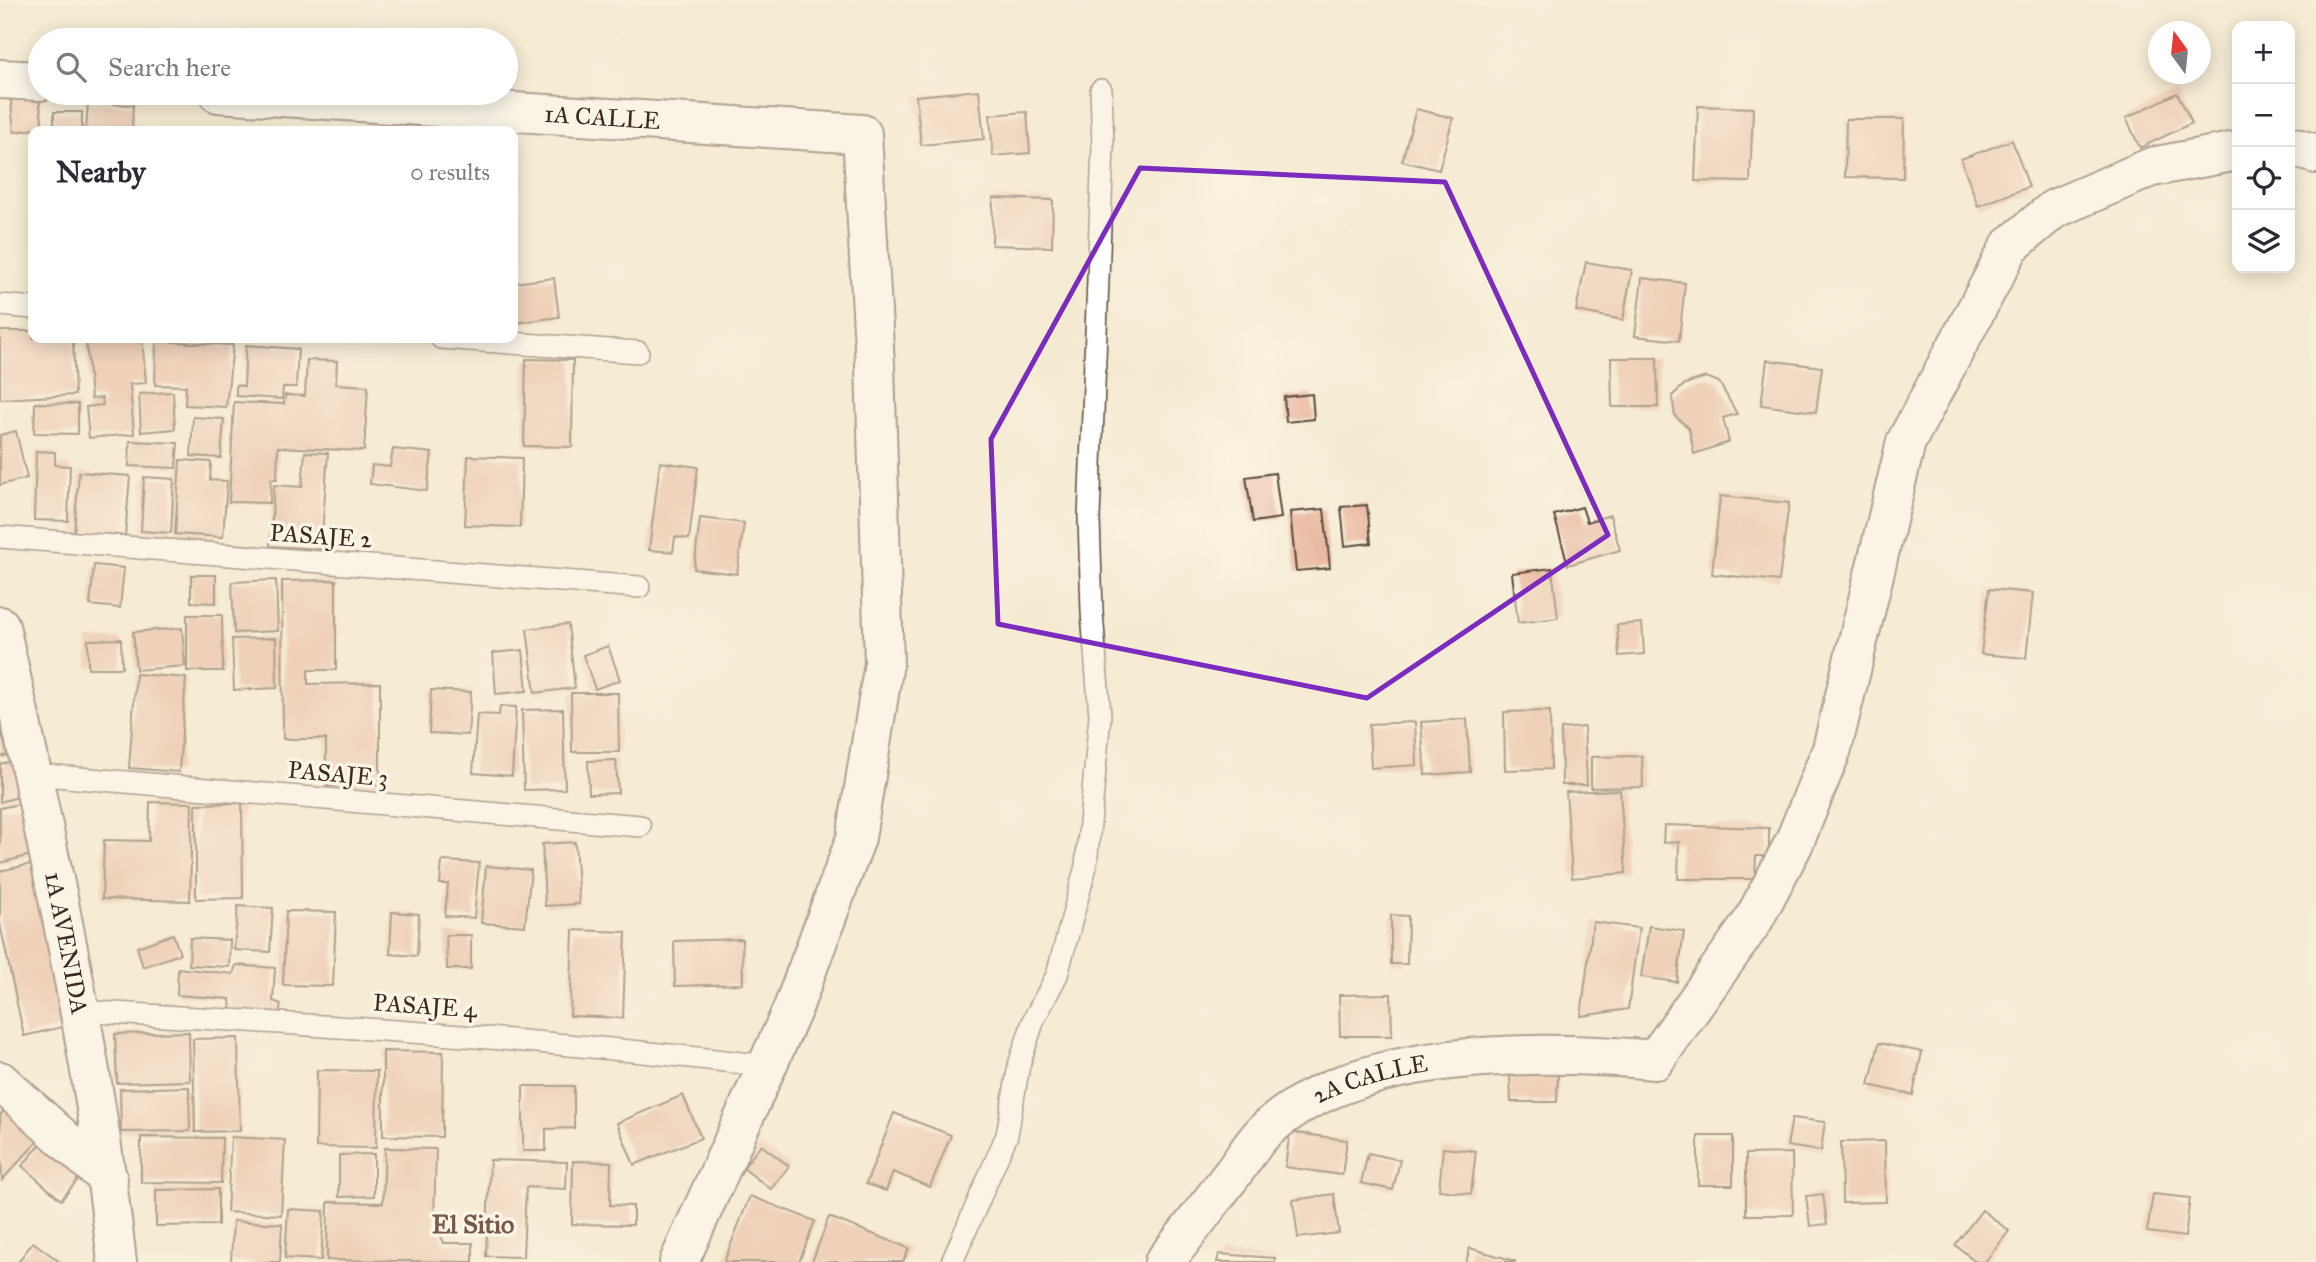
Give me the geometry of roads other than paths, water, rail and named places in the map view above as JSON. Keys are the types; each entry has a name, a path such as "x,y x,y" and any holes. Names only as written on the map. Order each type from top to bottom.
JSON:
{"street":[{"path":"0,79 28,80"},
{"name":"1A CALLE","path":"406,105 862,134 875,365 884,663 856,838 793,1008 767,1066"},
{"path":"2293,147 2316,154"},
{"name":"2A CALLE","path":"1164,1262 1264,1131 1303,1102 1348,1083 1414,1067 1496,1054 1591,1054 1655,1060 1753,921 1794,844 1832,749 1906,442 2010,246 2054,209 2152,167 2232,152"},
{"name":"1A AVENIDA","path":"0,626 32,774 77,1011 108,1180 117,1262"},
{"path":"679,1262 767,1066"},
{"path":"0,1081 108,1180"}],"lane":[{"path":"952,1262 1007,1135 1019,1065 1034,1019 1057,975 1086,866 1100,716 1092,612 1089,519 1103,146 1101,90"},
{"path":"0,305 28,308"},
{"path":"511,343 638,352"},
{"name":"PASAJE 2","path":"0,537 639,587"},
{"name":"PASAJE 3","path":"32,774 640,827"},
{"name":"PASAJE 4","path":"77,1011 403,1030 641,1050 767,1066"}],"district":[{"name":"El Sitio","path":"473,1224"}]}
